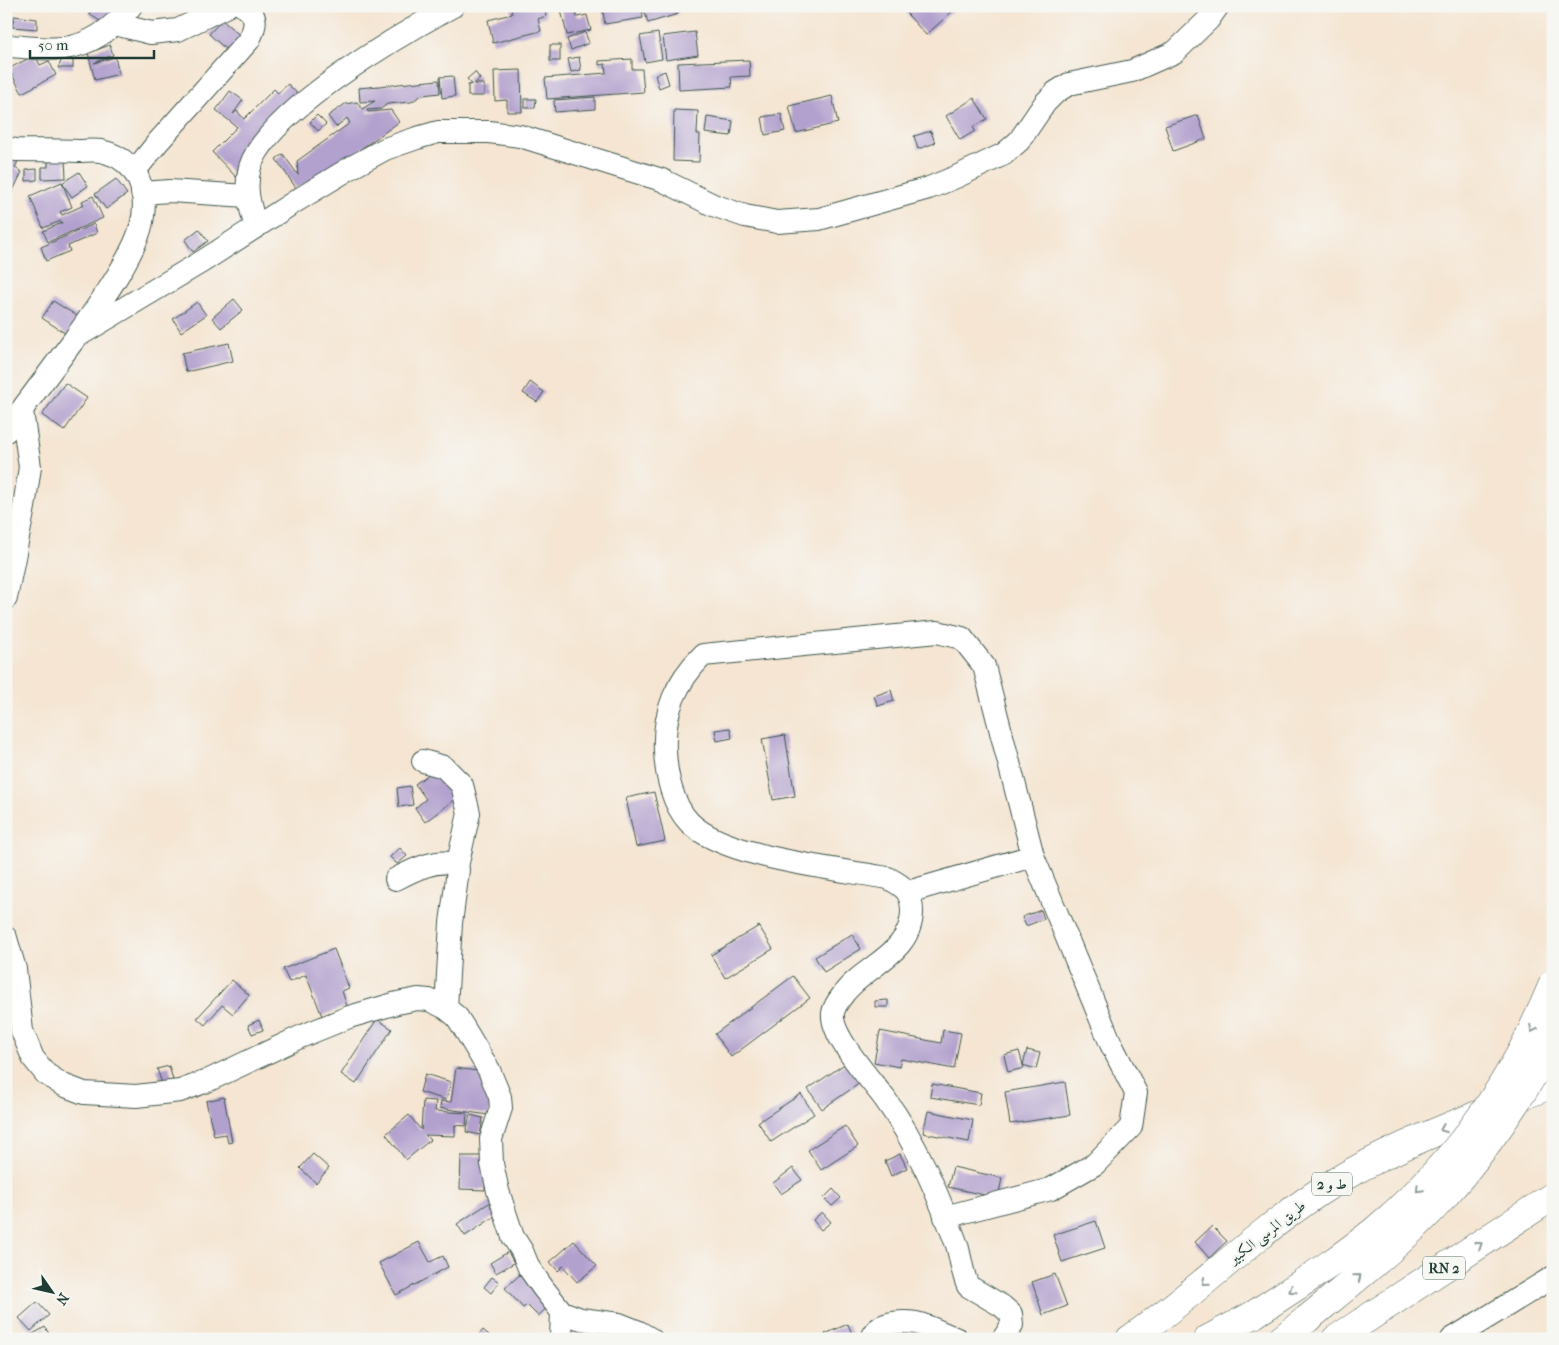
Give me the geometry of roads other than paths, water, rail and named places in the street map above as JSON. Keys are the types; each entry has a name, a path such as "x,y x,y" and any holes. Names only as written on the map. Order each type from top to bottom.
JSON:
{"main road":[{"path":"1208,1339 1253,1315 1304,1282 1360,1242 1406,1202 1460,1144 1502,1085 1533,1029 1553,984"},
{"path":"1282,1339 1374,1264 1441,1200 1493,1135 1536,1072 1553,1040"},
{"name":"طريق المرسى الكبير","path":"1135,1336 1190,1294 1267,1230 1335,1182 1381,1156 1427,1135 1553,1084"},
{"name":"RN 2","path":"1336,1339 1553,1196"}],"street":[{"path":"6,45 64,48 83,43 102,34 115,24 131,6"},
{"path":"115,24 151,33 178,30 227,6"},
{"path":"134,172 158,142 249,40 256,24 256,19 253,13 243,6"},
{"path":"256,227 247,196 250,169 262,143 296,110 373,52 453,6"},
{"path":"76,337 203,261 296,201 385,149 438,132 489,132 520,136 662,180 713,205 745,216 777,222 819,219 929,188 1004,154 1019,141 1045,103 1056,92 1069,84 1132,71 1175,52 1212,10"},
{"path":"6,148 16,150 100,151 126,162 139,177 143,218 135,243 107,291 76,337 6,431"},
{"path":"142,193 170,191 247,196"},
{"path":"6,598 30,468 22,411"},
{"path":"945,1217 1051,1188 1095,1164 1131,1127 1136,1093 1111,1044 1033,856 984,666 962,638 937,632 703,655 689,669 675,693 664,733 665,764 672,792 680,811 688,821 699,830 727,844 775,859 888,878 903,885 908,892 912,902 912,920 908,932 897,948 848,987 833,1013 841,1040 886,1100 914,1145 958,1248 962,1271 968,1286 1002,1306 1011,1314 1012,1325 1003,1339"},
{"path":"423,761 444,767 462,785 469,813 457,868 458,874 451,923 446,1008"},
{"path":"908,892 1033,856"},
{"path":"396,879 429,864 446,863 457,868"},
{"path":"6,938 15,969 22,1031 33,1058 46,1074 62,1085 84,1093 136,1096 180,1091 206,1081 300,1037 368,1011 418,999 429,1000 446,1008 457,1017 464,1028 489,1070 500,1097 501,1108 492,1138 492,1164 513,1237 522,1251 529,1268 542,1288 562,1312 581,1319 620,1324 651,1339"},
{"path":"1452,1339 1553,1277"},
{"path":"561,1339 562,1312"},
{"path":"872,1339 874,1333 879,1328 889,1324 904,1322 917,1323 957,1339"}]}
